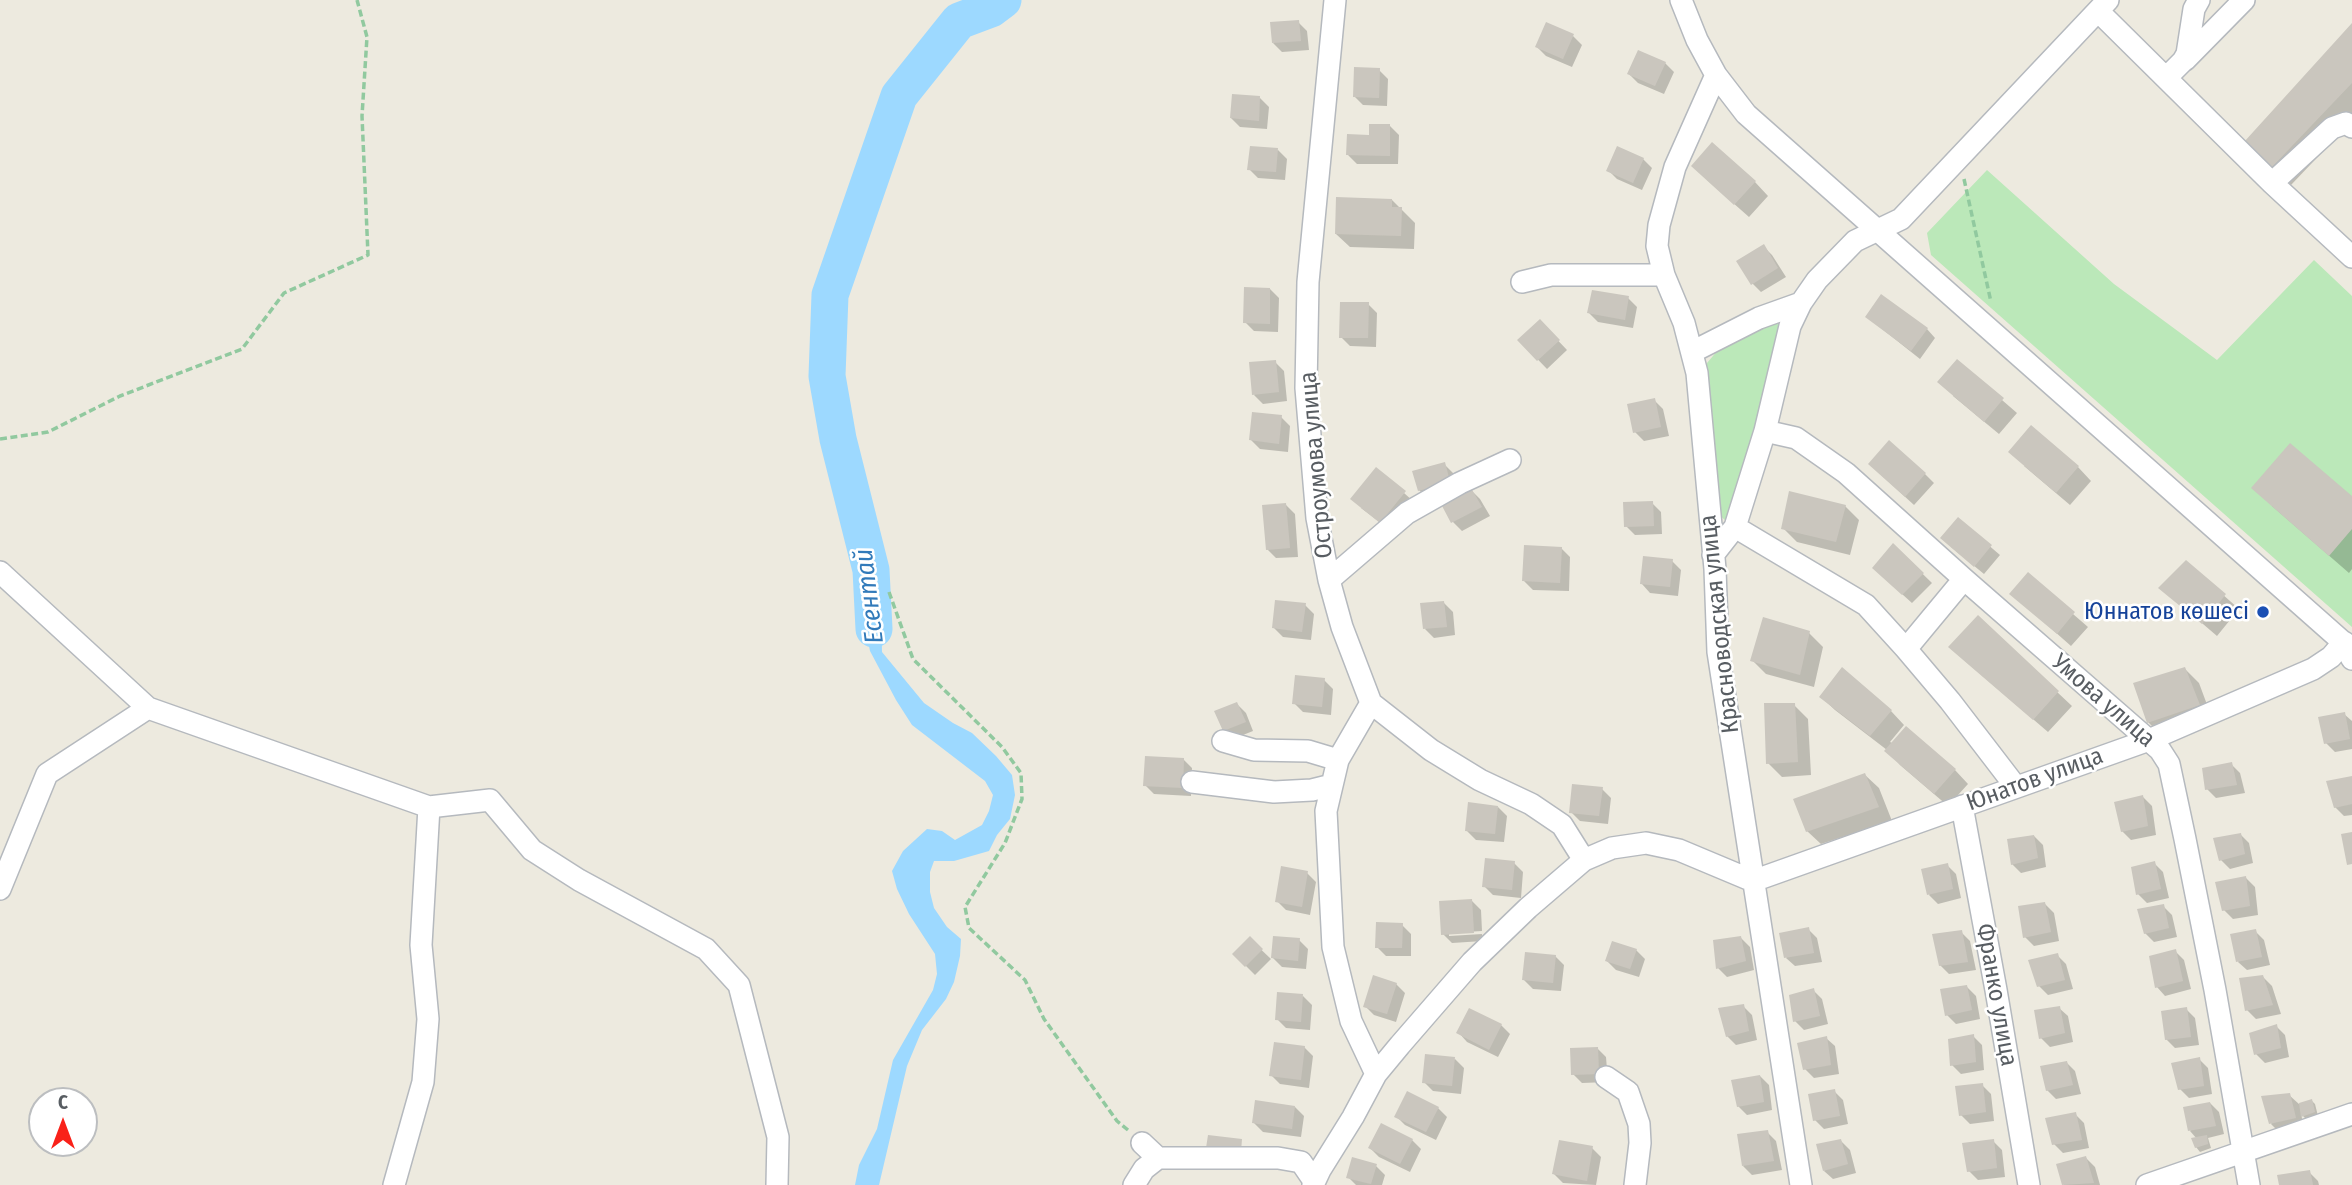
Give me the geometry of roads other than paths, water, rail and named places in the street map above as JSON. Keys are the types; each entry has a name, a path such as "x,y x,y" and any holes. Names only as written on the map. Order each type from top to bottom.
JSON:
{"street":[{"name":"Остроумова улица","path":"1335,0 1308,282 1306,388 1317,518 1329,580 1342,627 1371,703"},
{"path":"1681,0 1697,40 1716,75 1746,114 1998,335 2349,650"},
{"path":"2183,61 2187,54 2194,9 2199,0"},
{"path":"2166,78 2244,0"},
{"path":"1713,555 1735,527 1765,431 1790,326 1801,303 1817,280 1855,241 1901,219 2103,6 2166,78 2272,183 2352,257"},
{"name":"Красноводская улица","path":"1716,75 1675,167 1664,201 1657,246 1664,275 1684,323 1697,373 1713,555 1718,652 1801,1185"},
{"path":"2272,183 2332,128 2346,123 2352,127"},
{"path":"1522,282 1551,275 1664,275"},
{"path":"1692,352 1759,318 1801,303"},
{"name":"Умова улица","path":"1765,431 1796,438 1846,473 2161,750 2169,764 2215,990 2249,1185"},
{"path":"1329,580 1407,513 1460,483 1510,460"},
{"path":"1735,527 1866,606 1950,701 2016,787"},
{"path":"0,572 148,708 429,807 490,800 532,850 579,880 706,949 739,985 778,1138 777,1185"},
{"path":"1906,649 1964,579"},
{"name":"Юнатов улица","path":"1753,881 2149,740 2314,669 2331,657 2349,650"},
{"path":"1376,1074 1351,1021 1333,947 1326,811 1338,760 1371,703 1431,750 1480,780 1531,804 1562,825 1584,860"},
{"path":"0,889 47,774 148,708"},
{"path":"1223,741 1254,750 1308,751 1338,760"},
{"path":"1192,782 1274,792 1312,790 1332,785"},
{"name":"Франко улица","path":"1962,806 2029,1185"},
{"path":"394,1185 423,1082 428,1019 421,945 429,807"},
{"path":"1134,1185 1144,1169 1158,1158 1278,1158 1301,1163 1314,1184 1376,1074 1472,962 1528,908 1584,860 1612,848 1646,843 1679,850 1753,881"},
{"path":"1606,1077 1628,1092 1639,1124 1640,1143 1635,1185"},
{"path":"2147,1185 2352,1114"},
{"path":"1142,1143 1158,1158"}],"water":[{"path":"864,577 875,580 881,607 882,652 924,703 972,733 996,756 1012,775 1015,795 1010,819 989,851 954,861 934,861 930,872 930,892 934,908 947,927 961,939 960,956 954,982 946,999 922,1030 907,1066 879,1185 855,1185 859,1165 877,1129 893,1060 933,990 937,974 935,954 909,914 892,871 903,851 927,829 942,831 955,840 982,825 993,795 985,781 912,725 896,700 870,651 863,616"}],"waterway":[{"name":"Есентай","path":"874,629 871,570 838,439 827,376 830,295 899,96 959,21 991,9 1003,0"}],"place":[{"name":"Юннатов көшесі","path":"2263,612"}]}
